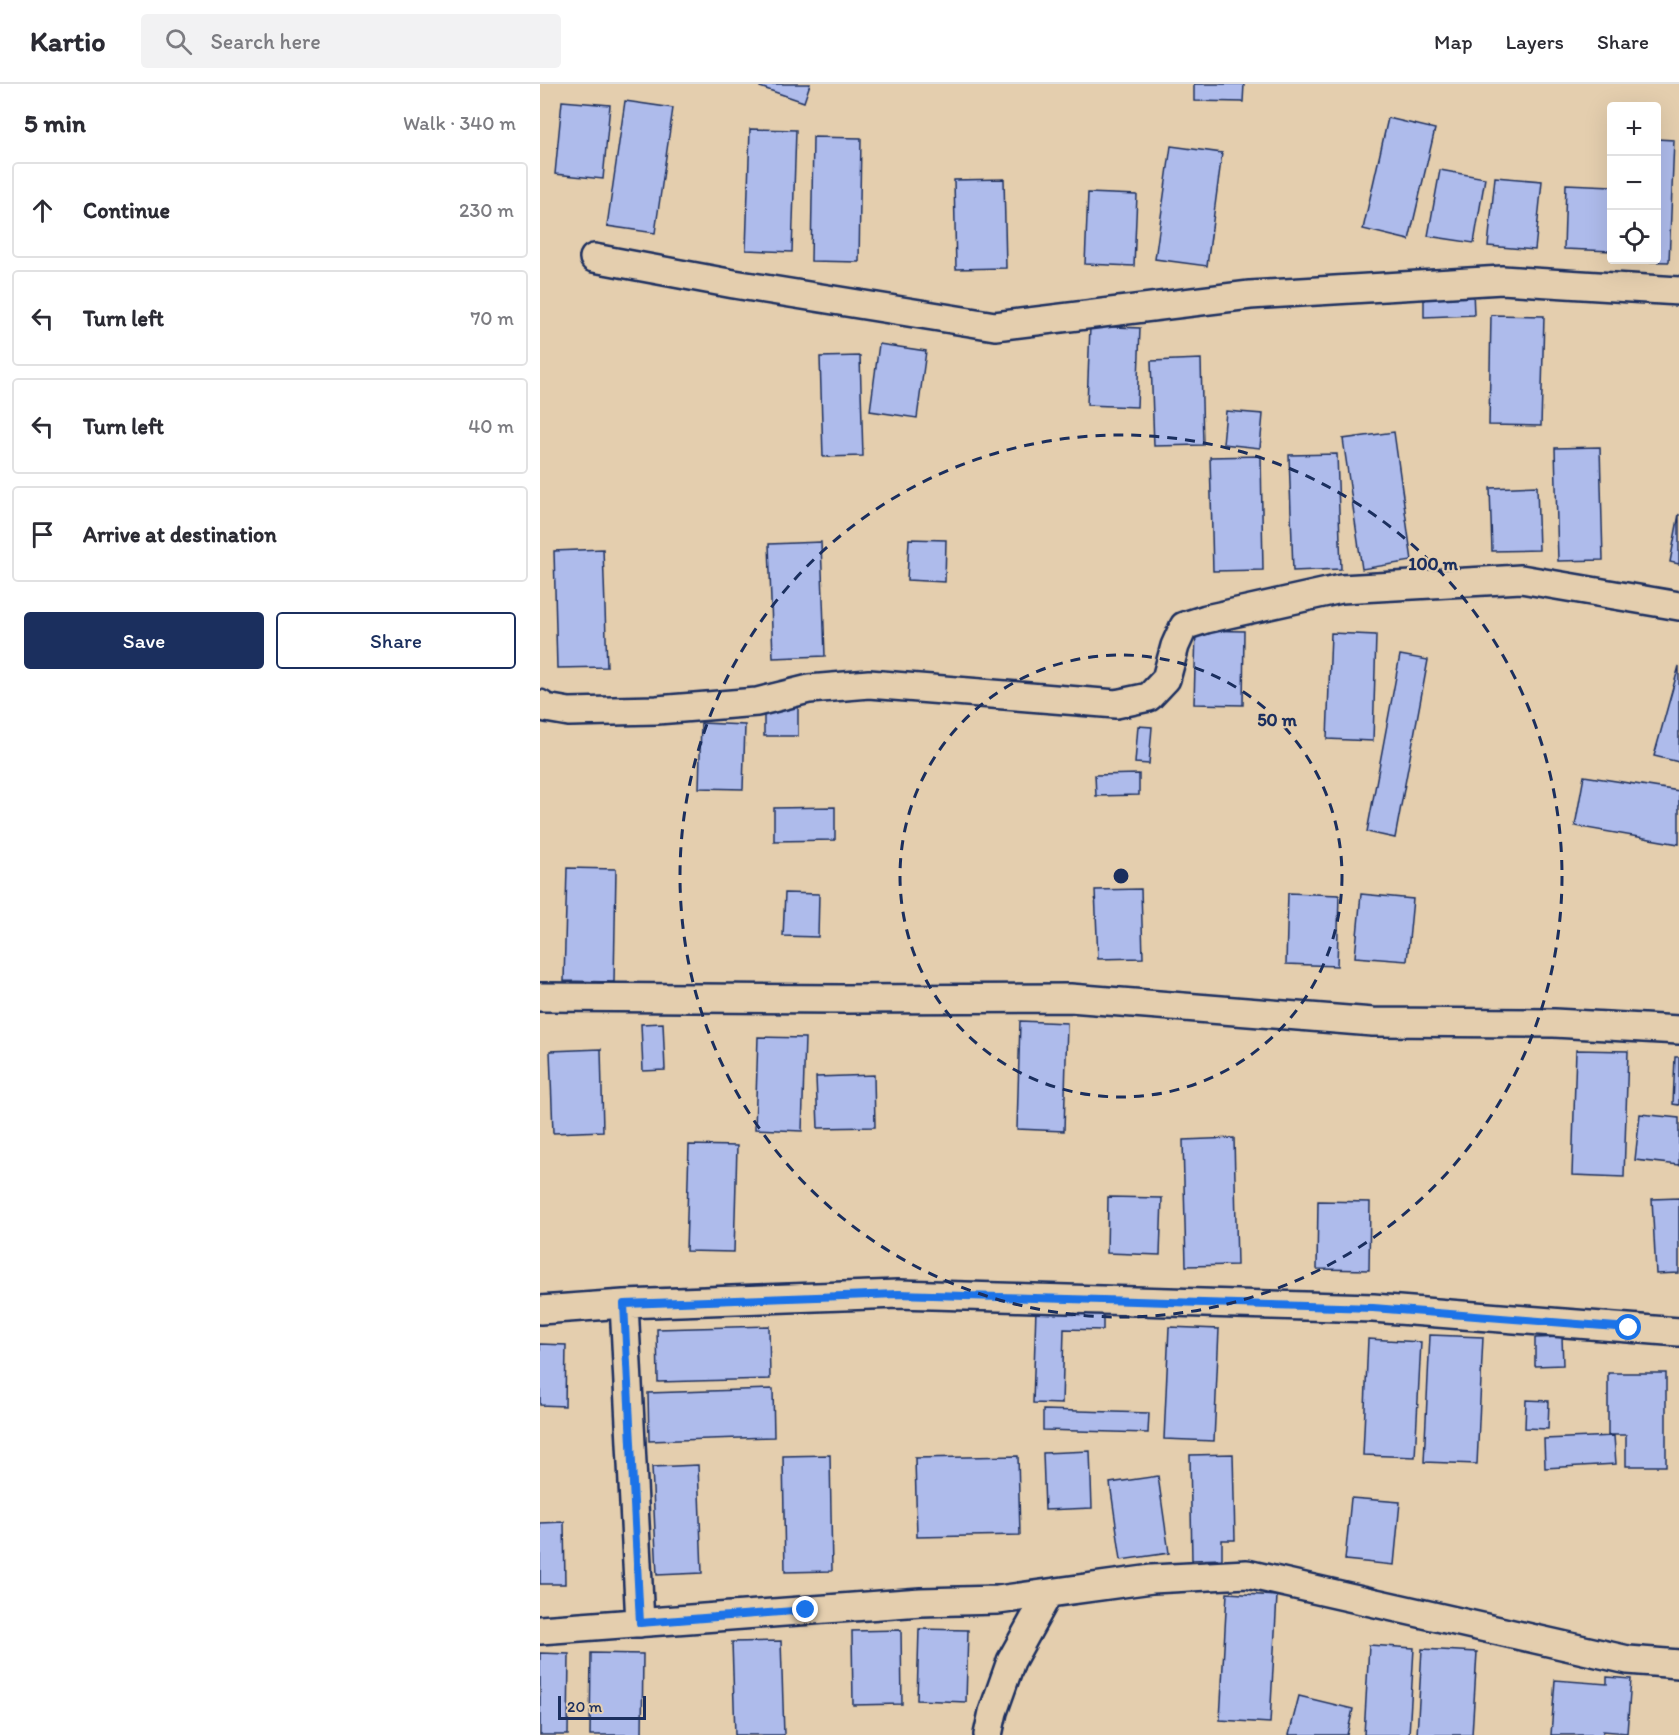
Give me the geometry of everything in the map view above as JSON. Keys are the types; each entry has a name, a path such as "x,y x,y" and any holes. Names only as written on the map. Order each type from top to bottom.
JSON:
{"street":[{"path":"594,258 734,284 995,326 1250,295 1502,280 1679,291"},
{"path":"540,704 546,708 569,712 657,710 757,702 809,689 869,684 1116,704 1149,697 1166,680 1175,646 1184,626 1341,589 1521,579 1679,606"},
{"path":"540,997 1070,999 1373,1022 1554,1023 1679,1030"},
{"path":"540,1310 624,1304 921,1294 1373,1308 1679,1332"},
{"path":"624,1304 640,1623"},
{"path":"540,1630 921,1602 998,1600 1152,1579 1247,1574 1628,1660 1679,1664"},
{"path":"988,1735 993,1712 1011,1661 1048,1594"}],"building":[{"path":"761,84 810,84 804,102 760,87"},
{"path":"1194,84 1244,84 1243,102 1194,101"},
{"path":"562,101 610,105 603,179 555,174"},
{"path":"625,101 673,108 655,233 607,226"},
{"path":"1388,118 1435,129 1409,240 1363,229"},
{"path":"750,129 796,130 792,252 746,250"},
{"path":"813,137 861,138 859,262 811,261"},
{"path":"1661,139 1674,140 1669,262 1661,262"},
{"path":"1171,146 1222,153 1207,266 1155,259"},
{"path":"1440,170 1485,178 1474,243 1428,236"},
{"path":"1495,177 1542,181 1535,250 1488,246"},
{"path":"1004,179 1006,268 956,269 954,180"},
{"path":"1566,184 1607,186 1607,251 1564,249"},
{"path":"1088,193 1137,195 1134,266 1085,264"},
{"path":"1473,290 1474,315 1424,317 1424,291"},
{"path":"1491,315 1544,316 1541,426 1489,425"},
{"path":"1090,326 1140,328 1137,407 1087,405"},
{"path":"879,344 926,351 917,418 870,411"},
{"path":"860,356 863,456 823,457 820,357"},
{"path":"1201,359 1203,445 1154,446 1151,361"},
{"path":"1226,411 1263,414 1260,448 1223,444"},
{"path":"1394,432 1412,561 1362,569 1343,439"},
{"path":"1600,447 1603,560 1558,561 1555,448"},
{"path":"1337,454 1341,569 1293,571 1289,455"},
{"path":"1261,456 1263,570 1213,571 1210,457"},
{"path":"1537,486 1539,550 1492,551 1490,488"},
{"path":"1679,514 1679,564 1670,562"},
{"path":"909,539 946,540 945,582 907,580"},
{"path":"821,542 825,656 773,658 769,544"},
{"path":"603,549 607,667 557,668 554,551"},
{"path":"1196,630 1244,631 1243,705 1194,704"},
{"path":"1331,633 1376,635 1373,741 1327,739"},
{"path":"1400,655 1428,660 1395,838 1367,832"},
{"path":"1679,666 1679,762 1654,756"},
{"path":"764,707 798,707 798,736 764,736"},
{"path":"701,723 745,725 743,789 699,788"},
{"path":"1138,726 1152,727 1149,764 1135,763"},
{"path":"1139,774 1139,795 1096,796 1095,775"},
{"path":"1584,776 1679,791 1679,844 1575,826"},
{"path":"835,807 835,840 774,841 774,808"},
{"path":"567,868 616,869 614,982 564,981"},
{"path":"1141,889 1143,958 1098,959 1095,890"},
{"path":"785,893 819,894 818,937 783,936"},
{"path":"1288,893 1339,895 1337,966 1286,964"},
{"path":"1361,894 1413,899 1407,961 1355,957"},
{"path":"1020,1021 1067,1023 1064,1131 1017,1129"},
{"path":"663,1023 665,1070 643,1071 641,1024"},
{"path":"758,1037 805,1038 802,1131 755,1129"},
{"path":"601,1049 603,1131 553,1133 550,1051"},
{"path":"1576,1050 1628,1051 1624,1177 1572,1175"},
{"path":"1675,1057 1679,1057 1679,1105 1673,1104"},
{"path":"874,1075 875,1127 818,1128 816,1077"},
{"path":"1640,1114 1679,1118 1679,1165 1635,1160"},
{"path":"1234,1138 1237,1265 1186,1266 1183,1140"},
{"path":"689,1145 737,1146 734,1252 686,1251"},
{"path":"1108,1197 1162,1198 1160,1255 1107,1253"},
{"path":"1679,1198 1679,1273 1656,1274 1652,1199"},
{"path":"1318,1201 1370,1202 1369,1270 1317,1269"},
{"path":"1036,1308 1103,1310 1103,1330 1064,1329 1062,1404 1033,1403"},
{"path":"769,1326 770,1379 658,1382 657,1329"},
{"path":"1169,1327 1219,1329 1214,1441 1164,1439"},
{"path":"1430,1335 1483,1337 1477,1464 1424,1462"},
{"path":"1562,1337 1563,1365 1535,1366 1535,1338"},
{"path":"1368,1339 1421,1342 1415,1457 1363,1455"},
{"path":"540,1344 566,1345 565,1406 540,1405"},
{"path":"1608,1373 1666,1373 1666,1466 1626,1466 1626,1435 1608,1435"},
{"path":"773,1389 774,1437 649,1441 648,1393"},
{"path":"1526,1400 1549,1401 1548,1429 1525,1428"},
{"path":"1043,1410 1149,1413 1148,1433 1043,1430"},
{"path":"1614,1436 1616,1464 1545,1468 1544,1439"},
{"path":"1090,1451 1092,1508 1045,1510 1043,1453"},
{"path":"1233,1454 1235,1540 1222,1540 1222,1559 1192,1560 1190,1455"},
{"path":"830,1455 832,1571 785,1572 783,1456"},
{"path":"1018,1456 1020,1535 917,1537 915,1458"},
{"path":"698,1465 702,1573 657,1575 652,1467"},
{"path":"1158,1476 1169,1553 1121,1560 1110,1483"},
{"path":"1351,1498 1400,1502 1394,1565 1345,1560"},
{"path":"564,1522 565,1584 540,1584 540,1523"},
{"path":"1227,1593 1277,1596 1270,1723 1220,1720"},
{"path":"919,1629 968,1630 966,1702 917,1700"},
{"path":"901,1630 902,1704 853,1705 852,1631"},
{"path":"781,1641 784,1735 735,1735 732,1642"},
{"path":"1369,1645 1414,1648 1409,1735 1364,1735"},
{"path":"1422,1649 1477,1652 1472,1735 1417,1735"},
{"path":"540,1653 569,1654 568,1735 540,1735"},
{"path":"591,1653 643,1654 642,1735 590,1735"},
{"path":"1607,1677 1631,1679 1627,1733 1603,1731 1603,1735 1551,1735 1555,1680 1607,1684"},
{"path":"1299,1696 1353,1709 1347,1735 1289,1735"}],"route":[{"path":"806,1610 640,1623 624,1304 898,1294 1373,1308 1629,1328"}]}
